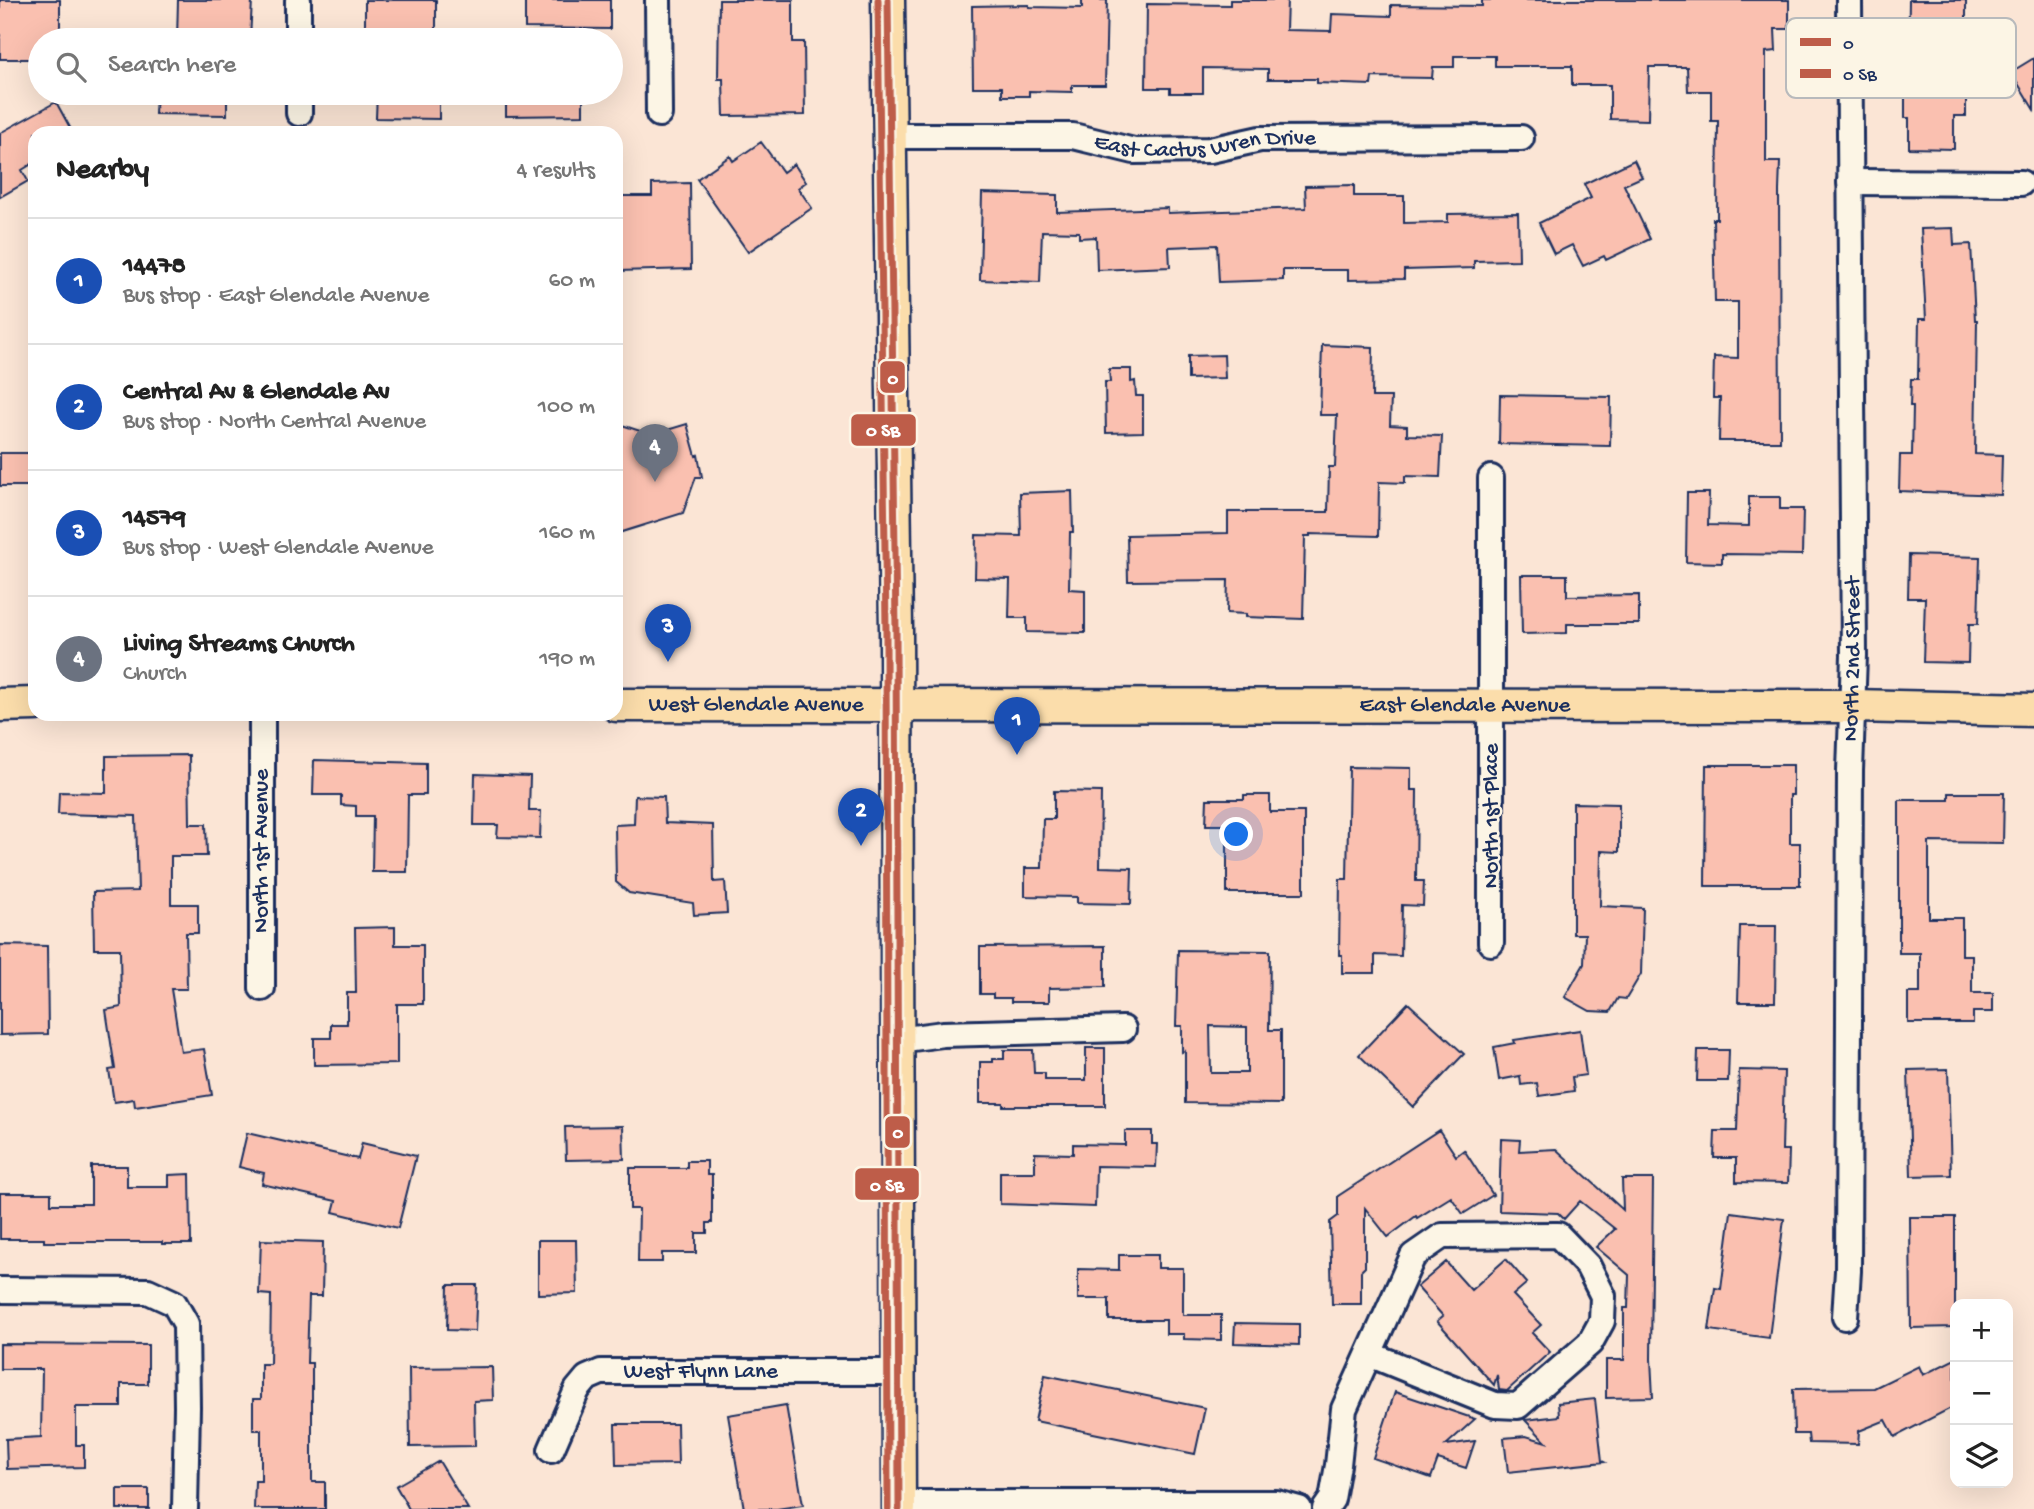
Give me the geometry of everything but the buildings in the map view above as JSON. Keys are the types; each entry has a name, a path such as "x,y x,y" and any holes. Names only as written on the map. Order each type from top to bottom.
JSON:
{"main road":[{"path":"888,0 896,706 899,1506"},
{"path":"0,705 28,704"},
{"name":"West Glendale Avenue","path":"623,705 896,706"},
{"name":"East Glendale Avenue","path":"896,706 1852,706 2034,710"}],"street":[{"path":"298,0 298,28"},
{"path":"658,0 659,114"},
{"name":"North 2nd Street","path":"1849,0 1849,18"},
{"name":"North 2nd Street","path":"1845,1317 1848,1271 1850,771 1854,655 1850,98"},
{"name":"East Cactus Wren Drive","path":"890,136 1073,136 1134,150 1210,150 1260,139 1521,138"},
{"path":"1850,182 2021,183"},
{"name":"North 1st Place","path":"1491,478 1491,943"},
{"name":"North 1st Avenue","path":"262,721 262,988"},
{"path":"898,1040 943,1034 1123,1029"},
{"path":"1325,1509 1332,1499 1344,1409 1413,1256 1442,1236 1558,1235 1588,1266 1603,1296 1602,1321 1590,1343 1518,1406 1495,1405 1369,1354"},
{"path":"0,1290 148,1291 174,1303 186,1324 185,1509"},
{"name":"West Flynn Lane","path":"551,1450 577,1390 587,1378 601,1372 899,1372"},
{"path":"899,1506 1277,1503 1299,1509"}],"transit line":[{"path":"878,0 886,630 888,1509"},
{"name":"0","path":"888,0 896,630 899,1509"}],"place":[{"name":"Living Streams Church","path":"655,482"},
{"name":"14579","path":"668,662"},
{"name":"14478","path":"1017,755"},
{"name":"Central Av & Glendale Av","path":"861,846"}]}
